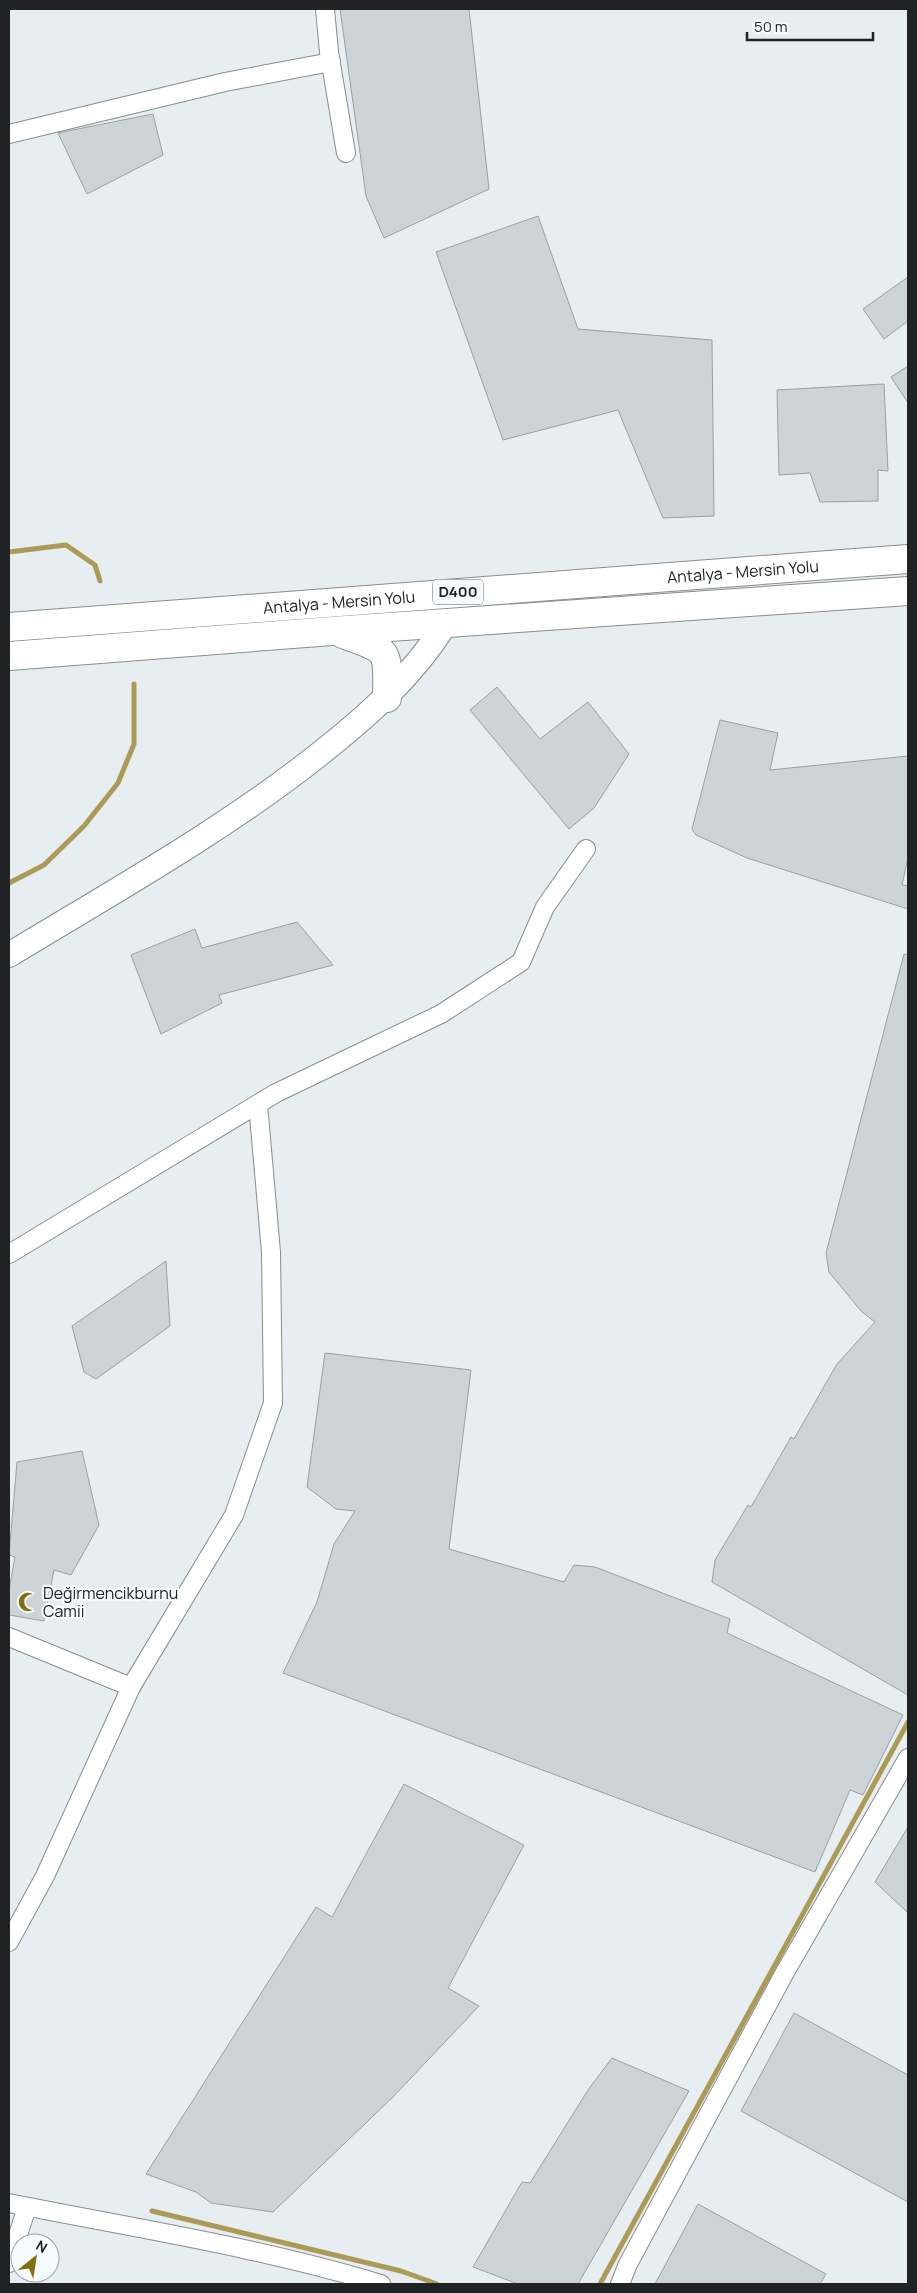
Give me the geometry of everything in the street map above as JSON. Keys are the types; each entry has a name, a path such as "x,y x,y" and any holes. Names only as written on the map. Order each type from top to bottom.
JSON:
{"highway":[{"name":"Antalya - Mersin Yolu","path":"9,627 908,559"},
{"name":"Antalya - Mersin Yolu","path":"9,656 332,631 908,591"},
{"path":"446,593 446,623"},
{"path":"332,631 377,646 384,652 388,660 386,698"}],"street":[{"path":"325,9 331,62 346,153"},
{"path":"9,134 225,82 331,62"},
{"path":"9,955 161,863 263,798 353,728 386,698 431,647 446,623"},
{"path":"9,1254 276,1093 441,1014 521,962 545,907 586,849"},
{"path":"9,1942 45,1876 131,1687 234,1516 273,1403 271,1252 258,1104"},
{"path":"9,1637 131,1687"},
{"path":"620,2284 628,2264 784,1974 908,1758"},
{"path":"9,2203 196,2240 334,2270 380,2284"},
{"path":"9,2263 27,2207"}],"building":[{"path":"340,9 469,9 489,189 384,238 366,196"},
{"path":"153,114 163,155 87,194 58,133"},
{"path":"538,216 578,329 712,340 714,516 663,518 618,410 503,440 436,252"},
{"path":"908,277 908,321 884,339 863,309"},
{"path":"908,366 908,403 891,377"},
{"path":"884,384 888,471 878,470 878,501 820,502 810,473 779,475 777,390"},
{"path":"497,687 540,739 588,702 629,754 594,808 569,829 470,710"},
{"path":"720,720 778,733 770,770 908,756 908,858 902,885 908,886 908,909 747,858 696,835 692,829"},
{"path":"297,922 333,965 219,995 222,1003 161,1034 131,955 195,929 202,948"},
{"path":"904,954 908,955 908,1695 712,1582 715,1560 748,1505 751,1507 791,1437 794,1439 837,1364 875,1322 861,1311 829,1272 826,1253"},
{"path":"166,1261 170,1326 96,1379 84,1372 72,1326"},
{"path":"325,1353 471,1370 449,1549 564,1582 574,1565 595,1567 730,1619 727,1633 903,1715 863,1795 850,1790 815,1872 283,1673 317,1602 334,1544 355,1511 336,1509 307,1487"},
{"path":"82,1451 99,1525 71,1575 54,1570 44,1621 9,1615 9,1590 15,1557 9,1555 17,1462"},
{"path":"404,1784 524,1845 448,1988 479,2006 393,2097 273,2212 211,2203 196,2192 146,2174 316,1907 332,1917"},
{"path":"908,1827 908,1913 875,1882"},
{"path":"794,2013 908,2075 908,2202 741,2111"},
{"path":"612,2058 689,2091 578,2284 518,2284 473,2267 522,2182 530,2183 588,2090"},
{"path":"698,2204 826,2274 820,2284 655,2284"}],"waterway":[{"path":"9,552 66,545 95,565 100,581"},
{"path":"9,883 44,865 84,826 118,783 134,744 134,684"},
{"path":"600,2284 908,1722"},
{"path":"152,2211 401,2271 437,2284"}],"place":[{"name":"Değirmencikburnu Camii","path":"28,1602"}]}
